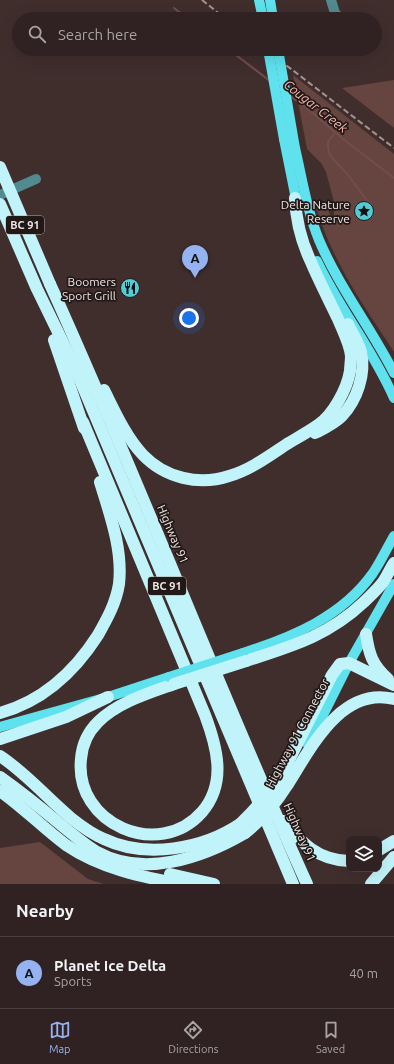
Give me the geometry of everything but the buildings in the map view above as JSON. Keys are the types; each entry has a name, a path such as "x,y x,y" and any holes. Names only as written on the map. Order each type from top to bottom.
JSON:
{"highway":[{"name":"Highway 91","path":"0,167 274,810 307,884"},
{"path":"57,300 88,356 121,424 143,455 157,467 170,474 184,479 198,481 213,480 247,469 319,425 332,410 346,386 350,372 351,356 344,334 303,241 296,215 295,198"},
{"name":"BC 91","path":"0,204 37,290 72,361 293,884"},
{"path":"0,713 16,708 38,697 65,676 83,656 109,616 115,601 119,584 116,542 112,521 83,422 37,290"},
{"path":"297,438 309,437 341,417 349,407 358,390 362,367 361,354 357,342 342,315 339,303"},
{"path":"83,422 205,714 217,754 218,767 216,784 209,802 199,814 186,825 169,832 150,835 133,833 104,817 89,798 81,775 80,765 84,745 92,729 98,722 109,713 172,681 245,657 292,647 316,636 339,623 371,596 382,583 394,563"},
{"path":"366,634 372,660 380,671 394,684"},
{"path":"0,756 71,818 105,840 148,849 189,845 243,828 257,806 283,772 336,668 340,664 349,663 394,684"},
{"path":"0,739 66,717 108,697"},
{"path":"288,784 324,730 336,716 357,702 367,699 394,699"},
{"name":"Highway 91 Connector","path":"0,777 85,844 110,858 137,865 154,864 194,856 226,844 243,828 258,823 268,812 288,784"},
{"path":"0,791 59,839 79,853 125,872 181,884"},
{"path":"274,810 309,848 328,858 346,860"},
{"path":"382,848 394,841"},
{"path":"371,884 394,857"},
{"path":"128,863 141,868 214,884"}],"main road":[{"path":"270,0 272,12"},
{"path":"260,2 262,12"},
{"path":"269,56 295,198 304,230 315,258 339,303 383,375 394,398"},
{"path":"279,56 295,148 305,192 319,240 346,293 394,373"},
{"path":"245,657 300,632 320,621 337,609 358,590 373,573 394,536"},
{"name":"Highway 91 Connector","path":"288,784 349,663 394,584"},
{"path":"0,727 172,681"}],"street":[{"path":"331,0 336,12"},
{"path":"0,195 36,179"}],"shaded area":[{"name":"Delta Nature Reserve","path":"293,75 394,154 394,352 349,281 333,251 316,208 327,206 332,221 334,221 334,202 326,172 321,163 307,149"},
{"path":"394,80 394,128 342,88"},
{"path":"40,842 88,879 104,884 0,884 0,848"}],"waterway":[{"name":"Cougar Creek","path":"174,8 179,12"},
{"name":"Cougar Creek","path":"237,56 270,81"},
{"name":"Cougar Creek","path":"290,96 394,178"},
{"path":"335,133 328,142 329,153 348,175 371,206"}],"railway":[{"path":"202,0 217,12"},
{"path":"274,56 394,148"}],"place":[{"name":"Delta Nature Reserve","path":"364,211"},
{"name":"Planet Ice Delta","path":"195,278"},
{"name":"Boomers Sport Grill","path":"130,288"}]}
